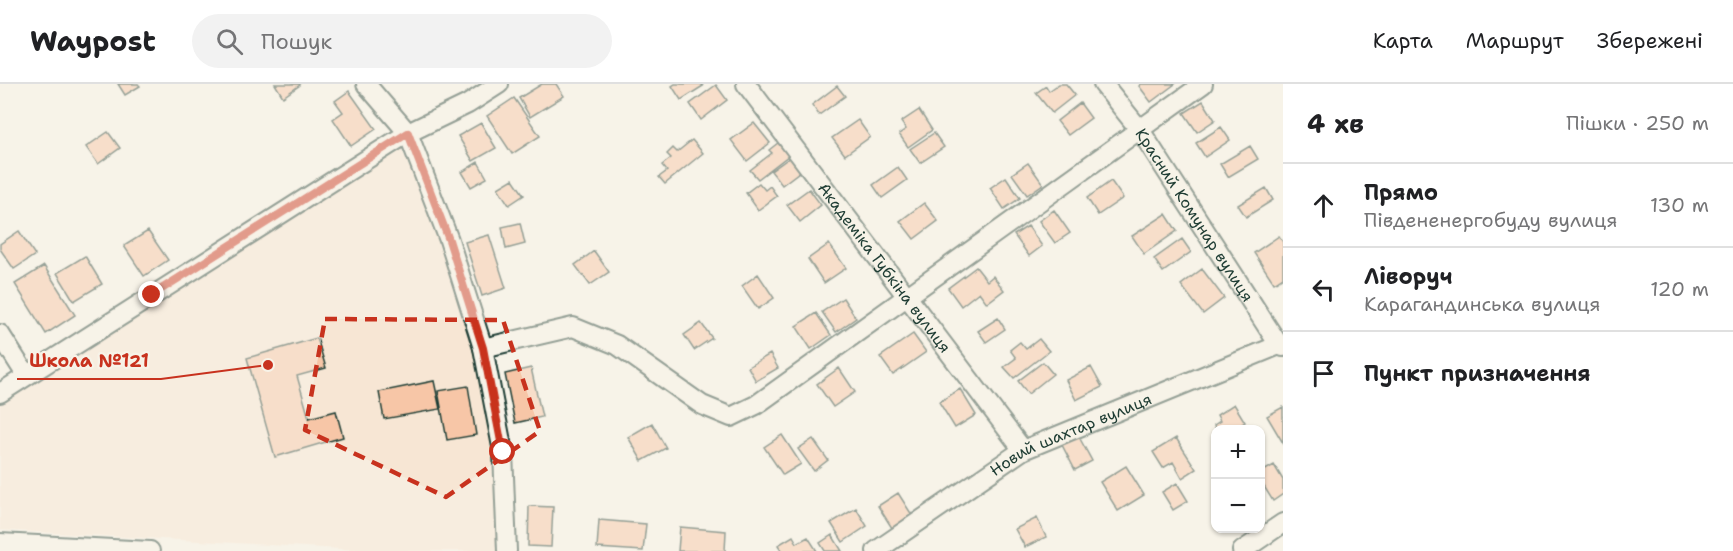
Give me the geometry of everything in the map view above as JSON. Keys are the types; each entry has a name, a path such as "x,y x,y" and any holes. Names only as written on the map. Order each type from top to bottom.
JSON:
{"street":[{"path":"366,84 408,133 449,240 483,348 503,452 507,551"},
{"path":"0,393 408,133 468,104 499,84"},
{"name":"Академіка Губкіна вулиця","path":"746,84 1023,450"},
{"name":"Красний Комунар вулиця","path":"1103,84 1140,130 1281,346"},
{"path":"483,348 573,327 617,345 702,405 731,417 756,405 1203,84"},
{"path":"0,334 26,375"},
{"name":"Новий шахтар вулиця","path":"876,551 1023,450 1281,346"},
{"path":"1242,551 1283,523"},
{"path":"0,543 150,551"}],"highlighted area":[{"path":"325,319 503,320 540,431 446,497 305,430"}],"shaded area":[{"path":"402,150 442,244 476,350 497,454 500,551 379,551 0,530 0,403 33,380"}],"building":[{"path":"118,84 138,84 140,86 125,95"},
{"path":"275,84 300,84 300,85 283,97"},
{"path":"542,84 556,84 564,96 530,117 519,98"},
{"path":"701,84 703,86 681,100 672,86"},
{"path":"1059,84 1066,84 1075,95 1052,113 1036,93 1046,86 1049,91"},
{"path":"1141,84 1175,84 1151,102 1139,86"},
{"path":"716,85 727,100 701,120 690,104"},
{"path":"837,86 845,96 819,115 812,105"},
{"path":"349,91 376,129 351,146 333,119 343,112 335,101"},
{"path":"514,98 540,136 512,154 487,116"},
{"path":"1203,101 1215,120 1197,132 1184,113"},
{"path":"1080,103 1091,118 1068,135 1057,121"},
{"path":"919,110 932,130 908,147 899,134 906,129 901,122"},
{"path":"858,120 870,137 845,155 832,138"},
{"path":"481,123 496,148 473,161 458,136"},
{"path":"754,123 770,143 747,161 731,140"},
{"path":"1221,127 1230,140 1205,157 1196,143"},
{"path":"108,132 120,148 98,164 86,147"},
{"path":"934,133 944,147 920,163 910,149"},
{"path":"783,139 793,152 758,179 750,170 772,153 769,150"},
{"path":"692,140 703,153 665,184 659,177 667,171 662,165 671,158 667,154 673,148 677,152"},
{"path":"1250,146 1258,159 1228,177 1220,164"},
{"path":"793,155 803,169 782,185 771,171"},
{"path":"478,162 487,178 471,187 462,172"},
{"path":"1028,163 1043,184 1027,195 1012,174"},
{"path":"898,167 907,180 882,198 873,185"},
{"path":"1006,177 1020,198 1004,209 990,188"},
{"path":"513,179 524,195 509,205 498,188"},
{"path":"1111,181 1123,198 1098,215 1087,198"},
{"path":"759,183 765,190 770,186 777,196 758,210 746,193"},
{"path":"1266,188 1273,200 1246,217 1238,205"},
{"path":"809,189 821,205 800,222 787,205"},
{"path":"924,203 938,221 914,239 900,221"},
{"path":"1054,210 1070,233 1055,243 1039,221"},
{"path":"1166,214 1177,231 1144,254 1132,236"},
{"path":"520,223 525,244 506,249 502,227"},
{"path":"1028,226 1042,246 1029,256 1014,235"},
{"path":"19,231 35,255 14,269 0,249 0,244"},
{"path":"148,231 168,260 144,276 124,246"},
{"path":"489,235 506,288 482,296 465,242"},
{"path":"1279,236 1283,242 1283,277 1274,283 1254,253"},
{"path":"1182,239 1191,252 1163,272 1154,259"},
{"path":"829,244 846,268 824,283 808,259"},
{"path":"594,251 609,272 590,285 575,265"},
{"path":"85,256 102,284 74,301 57,273"},
{"path":"44,266 75,315 46,334 15,284"},
{"path":"976,267 987,281 993,276 1004,290 987,303 979,292 961,306 948,288"},
{"path":"1202,269 1224,298 1203,314 1181,285"},
{"path":"758,274 774,298 758,309 742,286"},
{"path":"843,298 856,318 836,332 822,312"},
{"path":"816,313 831,335 811,349 796,326"},
{"path":"998,318 1005,329 986,342 978,331"},
{"path":"701,323 712,338 694,350 684,335"},
{"path":"913,334 926,352 893,375 880,357"},
{"path":"317,338 326,368 297,376 309,418 336,411 343,437 275,457 247,358"},
{"path":"1039,339 1049,351 1014,378 1004,367 1016,358 1010,350 1020,342 1026,349"},
{"path":"770,354 778,368 756,381 748,367"},
{"path":"1043,362 1053,374 1028,394 1018,381"},
{"path":"1091,367 1102,387 1076,400 1066,380"},
{"path":"531,368 542,417 515,423 505,374"},
{"path":"839,368 855,392 833,407 817,384"},
{"path":"434,381 440,409 384,419 379,392"},
{"path":"468,386 476,435 447,440 438,391"},
{"path":"960,389 976,415 955,428 939,402"},
{"path":"1234,404 1245,422 1240,425 1214,425 1220,421 1217,415"},
{"path":"1283,407 1283,443 1267,416"},
{"path":"652,423 666,448 642,461 628,437"},
{"path":"782,435 801,464 783,475 764,447"},
{"path":"1079,437 1092,461 1075,470 1062,445"},
{"path":"1176,438 1196,469 1182,478 1173,462 1163,468 1153,452"},
{"path":"813,439 828,460 814,471 798,449"},
{"path":"1274,465 1283,480 1283,494 1273,501 1265,488 1265,470"},
{"path":"1126,466 1144,495 1118,511 1100,482"},
{"path":"1177,483 1188,501 1173,510 1162,492"},
{"path":"898,493 912,515 892,528 878,506"},
{"path":"529,506 553,507 551,547 528,546"},
{"path":"856,508 867,526 843,542 831,523"},
{"path":"1037,518 1046,537 1025,547 1015,529"},
{"path":"599,520 646,524 643,551 597,548"},
{"path":"680,527 726,531 725,551 678,551"},
{"path":"832,535 842,551 825,551 820,543"},
{"path":"793,536 797,543 808,537 817,551 782,551 778,545"}],"place":[{"name":"Школа №121","path":"268,365"}],"route":[{"path":"152,295 408,133 449,240 483,348 503,452"}]}
